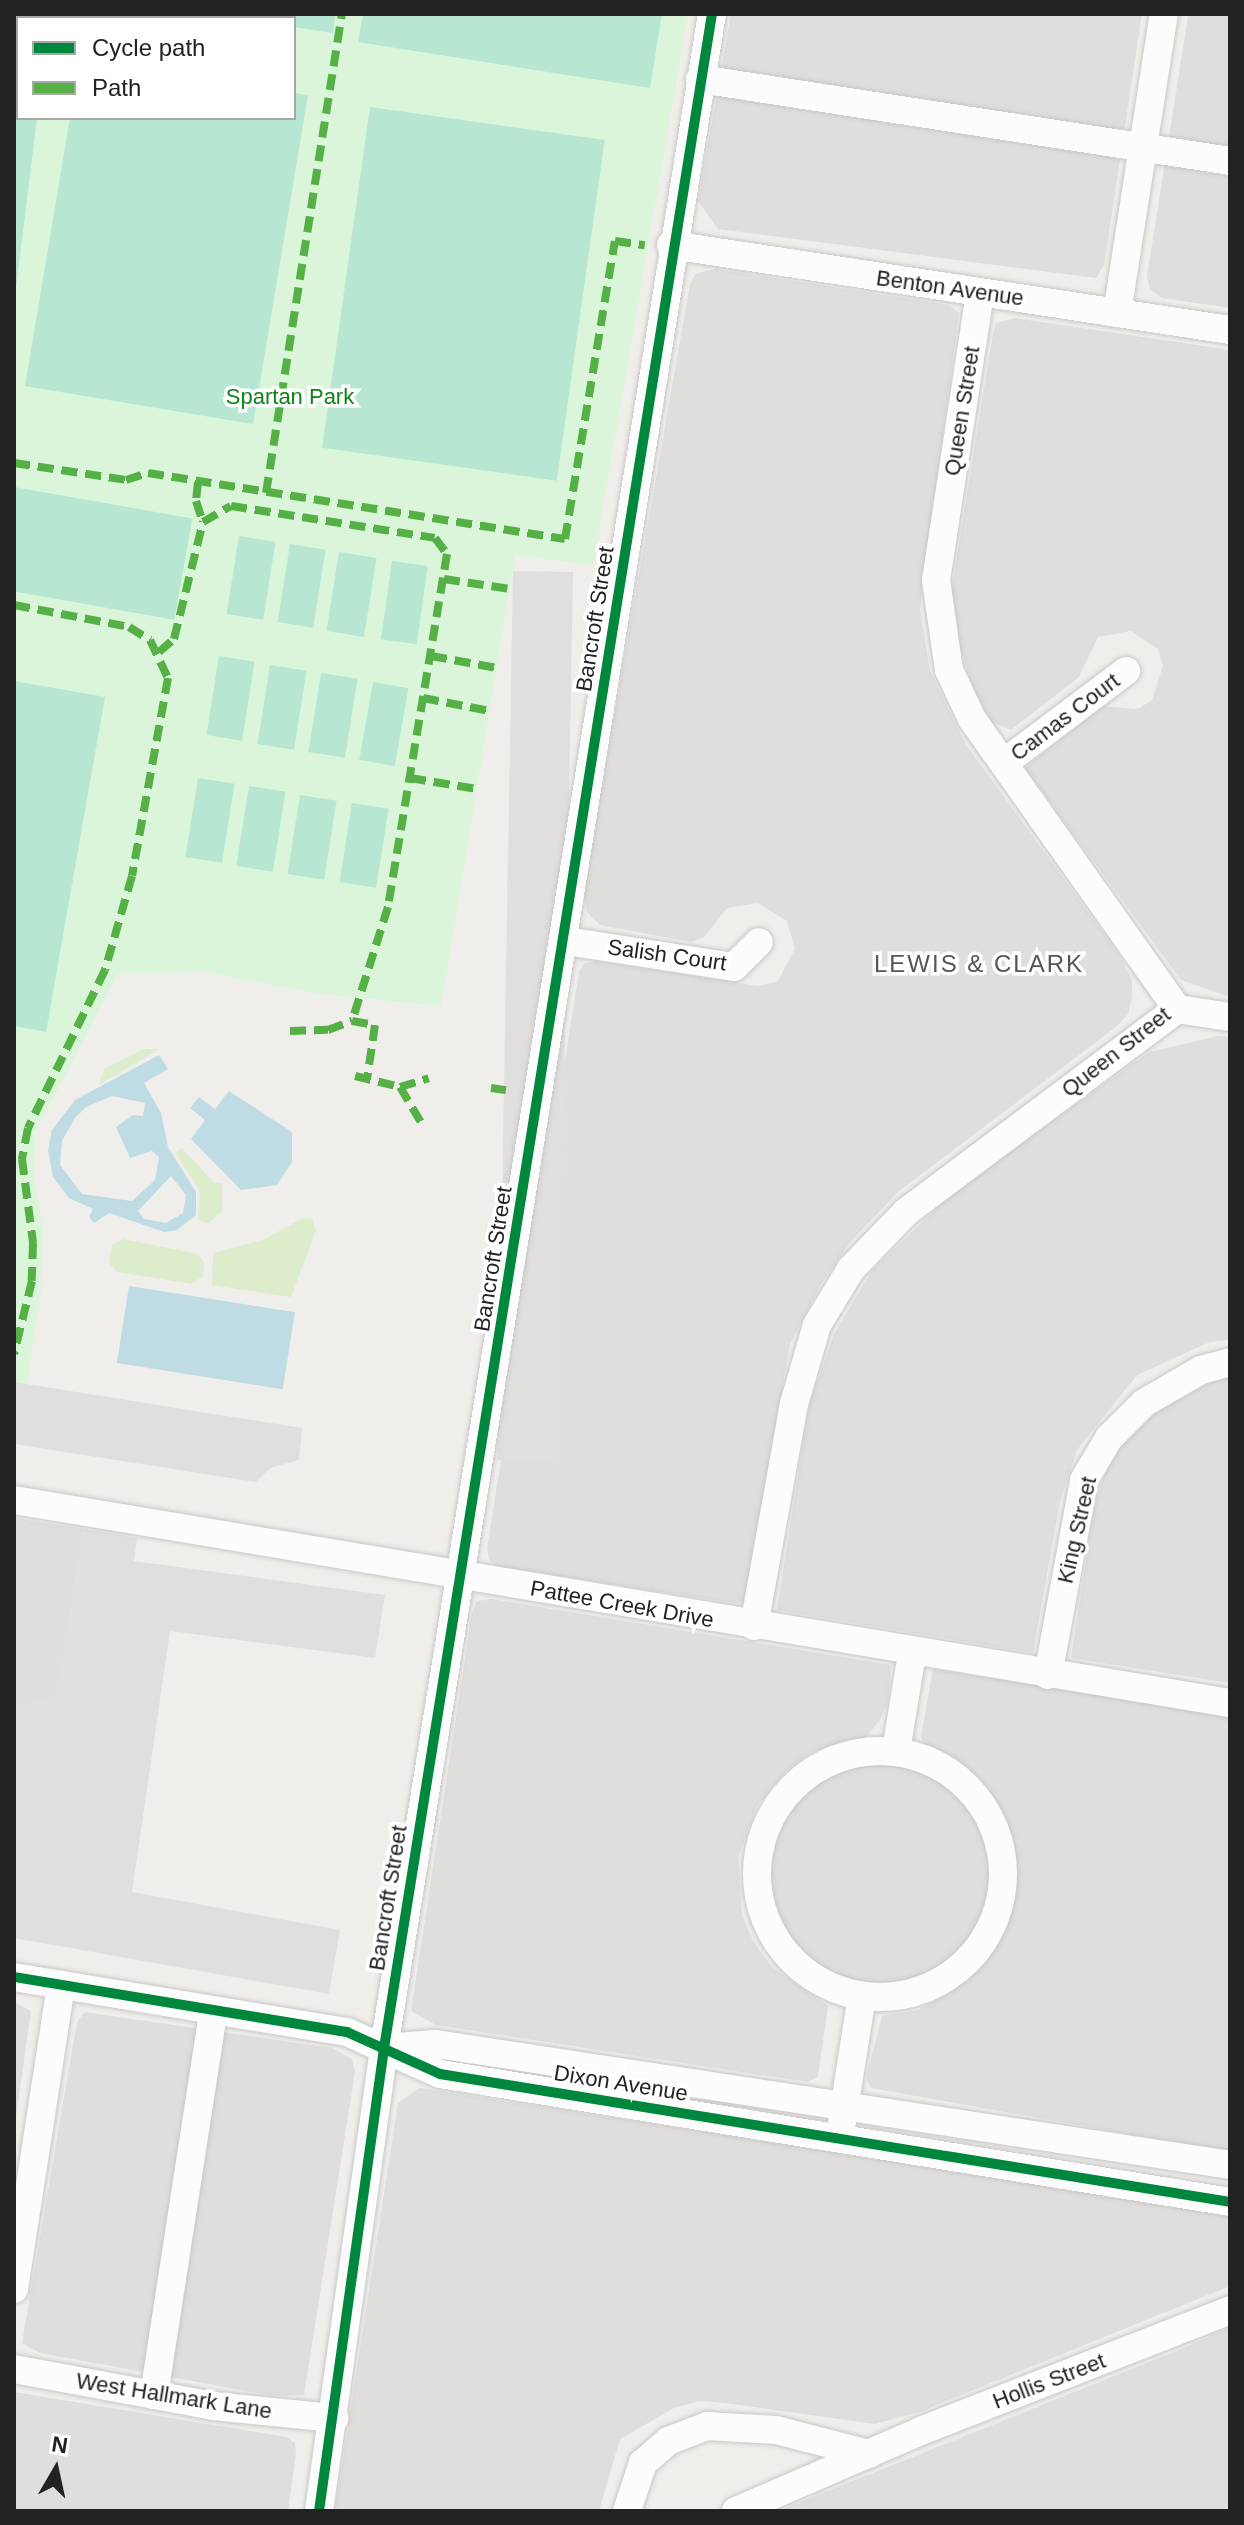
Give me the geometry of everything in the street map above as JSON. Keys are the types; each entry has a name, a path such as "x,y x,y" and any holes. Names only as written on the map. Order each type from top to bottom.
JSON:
{"street":[{"name":"Bancroft Street","path":"319,2511 384,2048 566,941 671,245 712,14"},
{"path":"1117,313 1164,14"},
{"path":"700,79 1230,161"},
{"name":"Benton Avenue","path":"671,245 1230,330"},
{"name":"Queen Street","path":"754,1626 794,1404 817,1325 851,1269 906,1212 1177,1009 957,694 940,636 936,580 980,293"},
{"name":"Camas Court","path":"1004,763 1126,671"},
{"name":"Salish Court","path":"566,941 734,967 759,942"},
{"path":"1177,1009 1230,1017"},
{"name":"King Street","path":"1048,1675 1084,1480 1109,1438 1144,1403 1201,1370 1230,1362"},
{"name":"Pattee Creek Drive","path":"14,1500 912,1653 1230,1703"},
{"path":"896,1751 912,1653"},
{"path":"896,1751 945,1770 977,1797 1000,1847 1003,1889 985,1939 956,1971 916,1992 862,1996 822,1983 781,1948 761,1907 757,1863 768,1821 803,1778 846,1756 896,1751"},
{"name":"Dixon Avenue","path":"14,1977 347,2032 440,2074 1230,2202"},
{"path":"14,2289 61,1985"},
{"path":"840,2139 862,1996"},
{"path":"154,2395 213,2012"},
{"name":"Dixon Avenue","path":"384,2048 436,2044 1230,2165"},
{"name":"Hollis Street","path":"736,2511 869,2454 1230,2310"},
{"name":"West Hallmark Lane","path":"14,2369 154,2395 334,2418"},
{"path":"627,2511 643,2463 668,2441 694,2429 776,2430 869,2454"}],"shaded area":[{"path":"731,14 1142,14 1104,265 1096,278 718,229 698,201"},
{"path":"1230,14 1230,308 1162,298 1150,289 1147,277 1188,16"},
{"path":"716,269 949,305 959,313 920,609 930,671 966,745 1118,953 1132,980 1128,1014 1116,1027 898,1192 851,1241 821,1284 790,1344 745,1602 735,1603 499,1567 489,1560 487,1548 579,972 585,963 596,961 758,986 778,981 795,949 787,921 758,903 727,908 704,937 691,942 600,925 587,912 583,894 690,284 696,273"},
{"path":"1015,318 1230,350 1230,997 1181,980 1025,768 1101,706 1138,709 1152,700 1163,666 1158,649 1131,631 1098,637 1079,677 1011,730 992,722 972,686 954,627 951,593 993,334 996,323"},
{"path":"513,571 573,572 557,1461 497,1460"},
{"path":"1218,1036 1230,1037 1230,1340 1210,1342 1137,1375 1077,1450 1060,1501 1033,1653 777,1610 809,1406 834,1334 872,1271 952,1193 1149,1052"},
{"path":"1230,1372 1230,1683 1071,1658 1095,1502 1113,1452 1147,1416"},
{"path":"14,1382 302,1428 299,1460 270,1468 256,1482 14,1444"},
{"path":"14,1518 84,1529 58,1696 14,1709"},
{"path":"84,1529 137,1538 134,1561 385,1595 375,1658 170,1631 132,1892 340,1930 329,1994 14,1938 14,1709 58,1696"},
{"path":"492,1599 891,1665 888,1701 880,1720 866,1737 813,1751 786,1771 757,1806 738,1857 742,1915 753,1941 772,1967 828,2006 818,2077 807,2082 436,2025 411,2011 472,1613 477,1601"},
{"path":"933,1669 1230,1715 1230,2152 871,2088 866,2078 882,2016 918,2010 955,1990 995,1948 1006,1916 1012,1867 1003,1818 976,1779 924,1745 921,1736"},
{"path":"876,1761 898,1763 920,1770 957,1794 981,1831 988,1853 988,1897 981,1919 957,1956 920,1980 898,1987 876,1989 854,1987 832,1980 795,1956 771,1919 764,1897 762,1875 764,1853 771,1831 795,1794 832,1770 854,1763"},
{"path":"14,2002 31,2011 14,2131"},
{"path":"85,2012 332,2048 352,2059 355,2072 304,2395 274,2396 40,2353 22,2343 77,2022"},
{"path":"419,2088 1225,2213 1230,2215 1230,2286 919,2412 875,2424 699,2401 674,2408 620,2439 599,2511 335,2511 398,2103"},
{"path":"1230,2327 1230,2511 778,2511 1184,2348"},
{"path":"14,2392 287,2437 295,2443 296,2452 288,2511 14,2511"}],"green space":[{"name":"Spartan Park","path":"14,14 688,14 593,565 515,555 441,1006 321,994 204,972 118,974 35,1133 34,1180 43,1225 42,1286 27,1384 14,1382"},
{"path":"206,14 335,14 333,33 296,27 296,16"},
{"path":"363,14 662,14 650,88 358,42"},
{"path":"14,73 16,120 37,120 14,304"},
{"path":"296,93 308,95 253,424 25,386 70,120 296,120"},
{"path":"370,107 605,140 557,481 322,448"},
{"path":"14,487 192,518 174,620 14,592"},
{"path":"239,536 276,542 263,620 227,614"},
{"path":"290,544 326,550 313,628 278,622"},
{"path":"339,552 377,558 364,637 326,631"},
{"path":"392,561 428,566 417,644 381,639"},
{"path":"219,656 255,662 242,741 206,735"},
{"path":"270,665 307,671 294,750 257,744"},
{"path":"321,673 358,679 345,758 308,752"},
{"path":"14,681 105,697 46,1032 14,1026"},
{"path":"373,682 408,688 395,766 359,760"},
{"path":"198,778 235,784 222,863 185,857"},
{"path":"249,786 286,792 273,872 236,866"},
{"path":"300,795 337,801 324,880 287,874"},
{"path":"352,803 389,809 376,888 339,882"},
{"path":"143,1049 159,1049 99,1085 104,1069"},
{"path":"182,1148 214,1183 222,1183 222,1211 208,1223 198,1220 200,1190 176,1152"},
{"path":"303,1218 312,1219 316,1230 291,1297 212,1285 213,1253 263,1240"},
{"path":"123,1239 198,1254 204,1262 203,1276 192,1284 117,1272 109,1263 112,1245"}],"water":[{"path":"159,1055 168,1069 144,1083 161,1113 168,1147 196,1192 196,1215 177,1230 164,1232 109,1213 94,1223 89,1217 93,1209 69,1198 53,1177 48,1150 52,1130 75,1100","holes":["112,1096 145,1103 143,1116 133,1115 116,1127 130,1158 152,1151 159,1157 155,1180 132,1201 82,1194 60,1165 62,1141 74,1119 86,1107","171,1176 186,1195 183,1213 166,1223 144,1219 138,1211"]},
{"path":"229,1091 292,1132 292,1162 277,1185 241,1190 191,1139 205,1120 190,1108 199,1097 215,1109"},
{"path":"129,1286 295,1312 283,1389 117,1363"}],"marked path":[{"path":"266,493 342,14"},
{"path":"14,463 126,480 148,473 565,539 615,241 645,245"},
{"path":"198,482 196,501 203,522"},
{"path":"159,652 174,639 203,522 231,506 435,538 447,554 388,907 352,1021"},
{"path":"444,579 510,589"},
{"path":"14,605 129,627 150,640 168,678 132,876 105,970 28,1128 22,1159 33,1243 32,1281 14,1354"},
{"path":"431,656 497,668"},
{"path":"423,698 490,711"},
{"path":"410,778 477,789"},
{"path":"290,1031 328,1030 352,1021 375,1025 367,1079"},
{"path":"355,1076 400,1087 422,1124"},
{"path":"400,1087 429,1078"},
{"path":"491,1088 506,1090"}],"cycle path":[{"path":"319,2511 384,2048 712,14"},
{"path":"14,1977 347,2032 440,2074 1230,2202"}],"district":[{"name":"LEWIS & CLARK","path":"979,964"}]}
